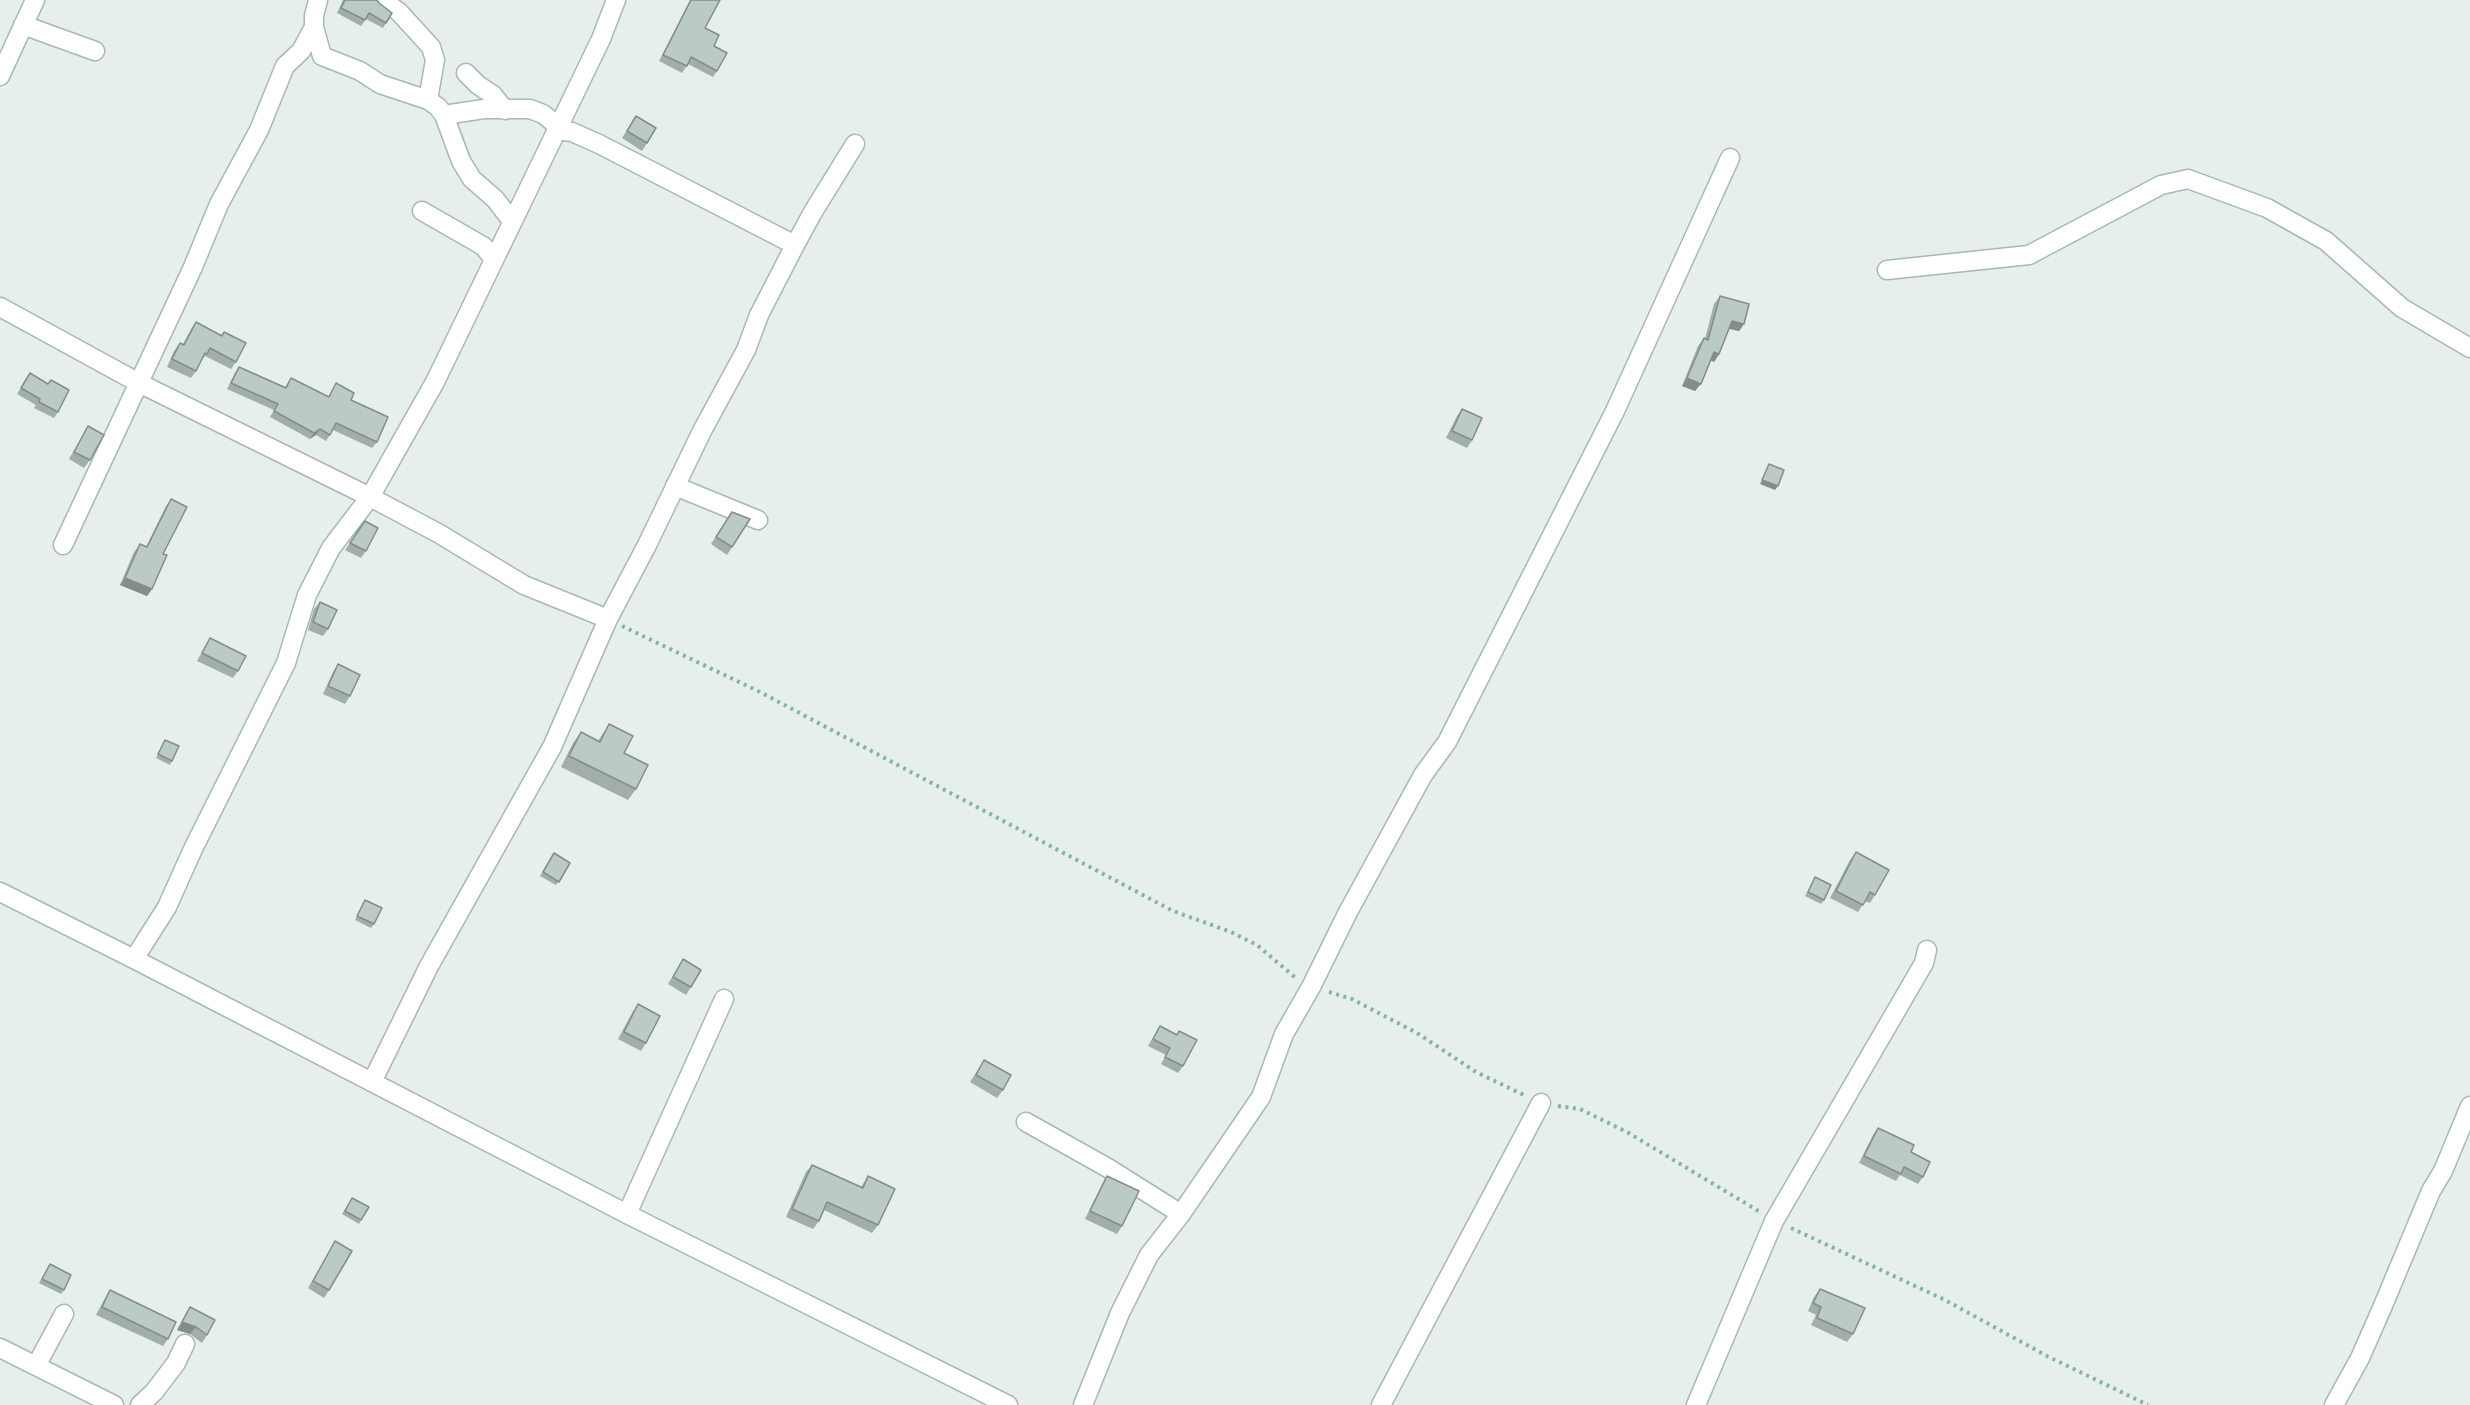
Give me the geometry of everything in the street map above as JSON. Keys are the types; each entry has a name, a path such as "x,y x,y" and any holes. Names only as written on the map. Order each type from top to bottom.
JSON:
{"street":[{"path":"0,76 35,0"},
{"path":"318,0 314,27 322,56 360,71 380,84 428,100 438,107 444,115 472,179 495,199 512,220"},
{"path":"382,0 399,12 431,47 435,60 428,100"},
{"path":"134,959 167,907 193,849 286,663 307,595 326,558 370,497 435,382 601,39 616,0"},
{"path":"23,24 95,51"},
{"path":"63,545 193,267 219,204 259,130 285,66 301,51 314,27"},
{"path":"466,74 493,94 505,110"},
{"path":"444,115 484,109 530,109 543,114 557,128 599,144 795,245"},
{"path":"372,1082 429,966 552,747 608,619 723,389 746,350 759,315 795,245 855,144"},
{"path":"1083,1405 1120,1313 1149,1255 1181,1214 1261,1097 1284,1034 1423,775 1447,742 1616,411 1730,158"},
{"path":"1887,270 2029,255 2161,185 2188,179 2268,208 2326,241 2402,308 2470,348"},
{"path":"422,210 483,246 494,259"},
{"path":"0,308 139,383 370,497 438,533 524,585 608,619"},
{"path":"675,486 758,520"},
{"path":"0,892 627,1214 1008,1405"},
{"path":"1696,1405 1774,1221 1924,963 1927,950"},
{"path":"627,1214 724,999"},
{"path":"1381,1405 1541,1103"},
{"path":"2334,1405 2360,1358 2431,1191 2444,1171 2470,1106"},
{"path":"1026,1122 1108,1168 1181,1214"},
{"path":"36,1366 64,1314"},
{"path":"140,1405 154,1392 176,1363 185,1344"},
{"path":"0,1348 114,1405"}],"path":[{"path":"608,619 760,692 1173,911 1257,945 1294,978 1311,987 1352,999 1417,1033 1476,1072 1541,1103 1580,1109 1628,1132 1774,1221 1945,1300 2047,1356 2148,1405"}],"building":[{"path":"345,0 377,0 392,13 386,23 369,13 365,20 341,8"},
{"path":"691,0 720,0 705,28 719,35 714,46 727,53 717,71 691,57 687,66 663,55"},
{"path":"636,116 656,128 647,143 627,131"},
{"path":"1720,296 1749,304 1744,324 1732,321 1719,354 1714,352 1701,384 1687,378 1704,338 1708,340"},
{"path":"196,322 222,336 224,332 246,343 236,362 210,348 196,371 172,359 180,343 184,345"},
{"path":"239,367 286,388 291,378 329,397 336,383 354,393 351,400 388,417 377,442 336,423 330,435 320,429 314,433 274,411 278,404 231,383"},
{"path":"30,373 48,384 51,380 69,390 58,412 39,402 40,399 21,388"},
{"path":"1462,409 1482,418 1472,440 1452,431"},
{"path":"88,426 104,435 90,460 74,452"},
{"path":"1769,464 1784,470 1778,486 1762,480"},
{"path":"171,499 187,507 163,554 167,555 152,589 125,578 140,544 147,547"},
{"path":"732,512 750,519 732,547 716,537"},
{"path":"365,521 378,528 366,551 350,543"},
{"path":"320,602 337,610 328,629 313,622"},
{"path":"210,638 246,656 238,671 202,653"},
{"path":"338,664 360,675 350,696 328,686"},
{"path":"609,724 633,736 624,753 648,765 636,789 569,756 581,732 600,742"},
{"path":"165,740 179,746 172,761 158,754"},
{"path":"1856,852 1889,870 1875,895 1870,892 1863,905 1836,891"},
{"path":"554,853 570,863 559,882 543,872"},
{"path":"1815,877 1831,885 1824,900 1808,892"},
{"path":"365,900 382,908 374,924 357,916"},
{"path":"683,959 701,970 691,987 673,977"},
{"path":"638,1004 660,1016 646,1043 624,1032"},
{"path":"1160,1026 1177,1035 1179,1031 1197,1040 1183,1066 1165,1057 1170,1048 1153,1039"},
{"path":"984,1060 1011,1075 1003,1090 976,1075"},
{"path":"1878,1128 1914,1145 1911,1152 1930,1162 1923,1177 1904,1167 1901,1174 1864,1156"},
{"path":"812,1165 863,1188 868,1176 895,1189 878,1225 827,1202 819,1221 792,1209"},
{"path":"1107,1176 1139,1191 1122,1226 1090,1211"},
{"path":"352,1198 369,1207 361,1220 345,1211"},
{"path":"335,1241 352,1251 329,1290 313,1281"},
{"path":"50,1264 71,1275 64,1290 42,1279"},
{"path":"1820,1289 1865,1308 1853,1334 1817,1318 1821,1307 1813,1303"},
{"path":"110,1290 176,1322 168,1339 102,1307"},
{"path":"190,1307 215,1320 207,1335 196,1327 182,1322"}]}
